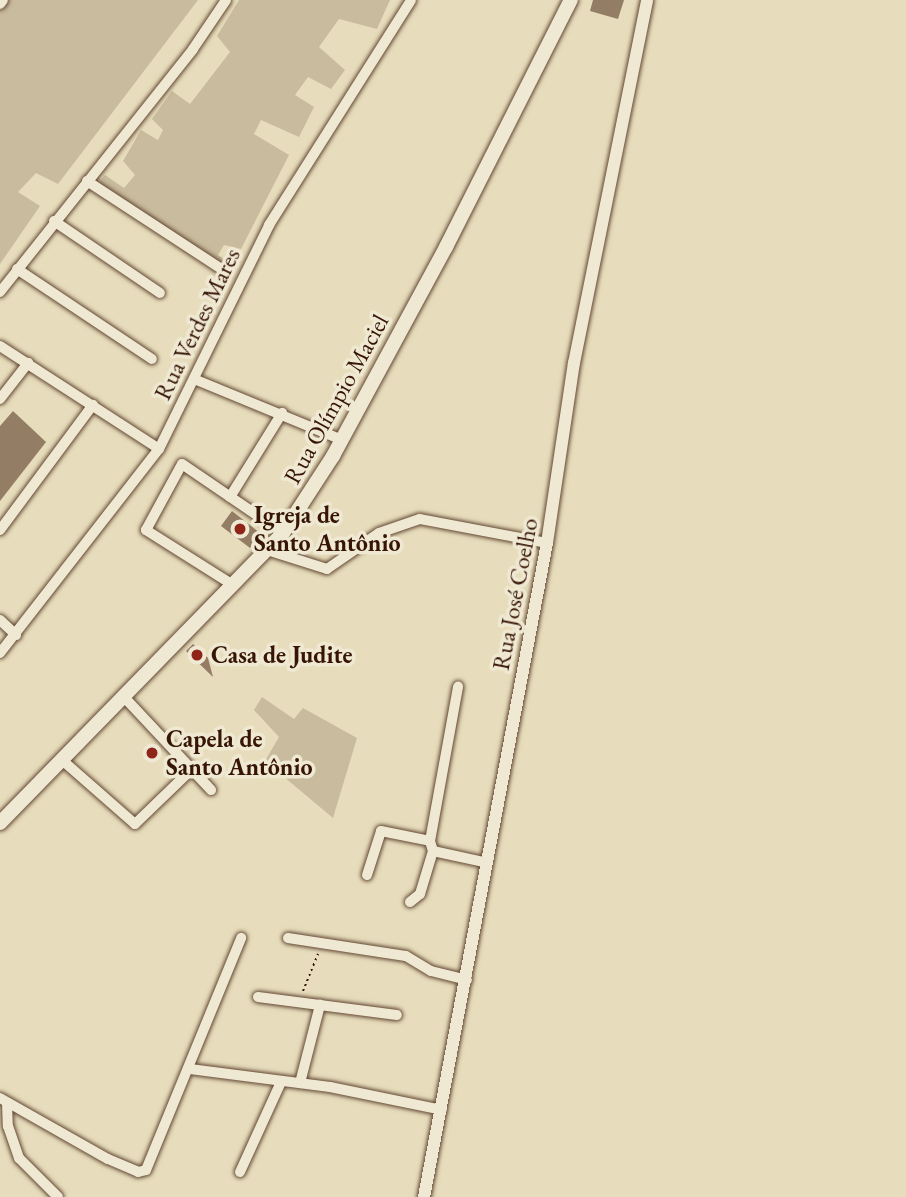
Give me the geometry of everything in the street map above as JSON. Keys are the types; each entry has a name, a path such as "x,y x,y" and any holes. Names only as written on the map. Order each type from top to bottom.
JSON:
{"main road":[{"name":"Rua Olímpio Maciel","path":"0,823 125,698 283,533 342,439 446,247 571,0"}],"street":[{"path":"0,292 193,49 226,0"},
{"name":"Rua Verdes Mares","path":"0,653 159,449 290,188 411,0"},
{"name":"Rua José Coelho","path":"424,1197 467,980 547,543 574,363 647,0"},
{"path":"86,181 226,272"},
{"path":"54,221 160,293"},
{"path":"17,269 152,359"},
{"path":"0,346 159,449"},
{"path":"0,399 28,363"},
{"path":"194,379 342,439"},
{"path":"0,530 93,405"},
{"path":"230,497 282,413"},
{"path":"233,585 146,530 182,464 283,533"},
{"path":"267,550 327,569 379,533 420,519 547,543"},
{"path":"0,621 16,635"},
{"path":"410,902 419,894 432,846 458,687"},
{"path":"125,698 211,790"},
{"path":"62,760 135,824 192,769"},
{"path":"367,875 382,831 488,863"},
{"path":"4,1100 141,1172 154,1157 241,938"},
{"path":"288,938 406,956 431,971 467,980"},
{"path":"258,997 397,1016"},
{"path":"300,1083 320,1005"},
{"path":"190,1069 300,1083 442,1110"},
{"path":"240,1172 281,1082"},
{"path":"4,1100 8,1126 19,1158 58,1197"}],"path":[{"path":"299,1002 322,943"}],"shaded area":[{"path":"5,0 198,0 58,184 36,173 18,192 40,206 0,264 0,7"},
{"path":"239,0 390,0 377,29 339,19 319,47 345,70 331,89 308,77 295,95 314,107 299,137 261,120 254,134 289,155 241,249 224,245 218,255 232,265 227,278 96,186 105,175 124,188 135,175 123,161 141,130 158,140 163,130 152,119 172,91 190,104 230,52 217,36"},
{"path":"262,697 294,719 303,708 357,738 333,818 265,761 279,737 254,710"}],"building":[{"path":"593,0 624,0 618,19 590,11"},
{"path":"13,411 46,442 0,501 0,426"},
{"name":"Igreja de Santo Antônio","path":"232,511 260,533 250,548 221,526"},
{"name":"Casa de Judite","path":"193,644 208,658 213,677 186,651"},
{"name":"Capela de Santo Antônio","path":"155,744 161,751 150,761 143,754"}],"place":[{"name":"Igreja de Santo Antônio","path":"240,529"},
{"name":"Casa de Judite","path":"197,655"},
{"name":"Capela de Santo Antônio","path":"152,753"}]}
